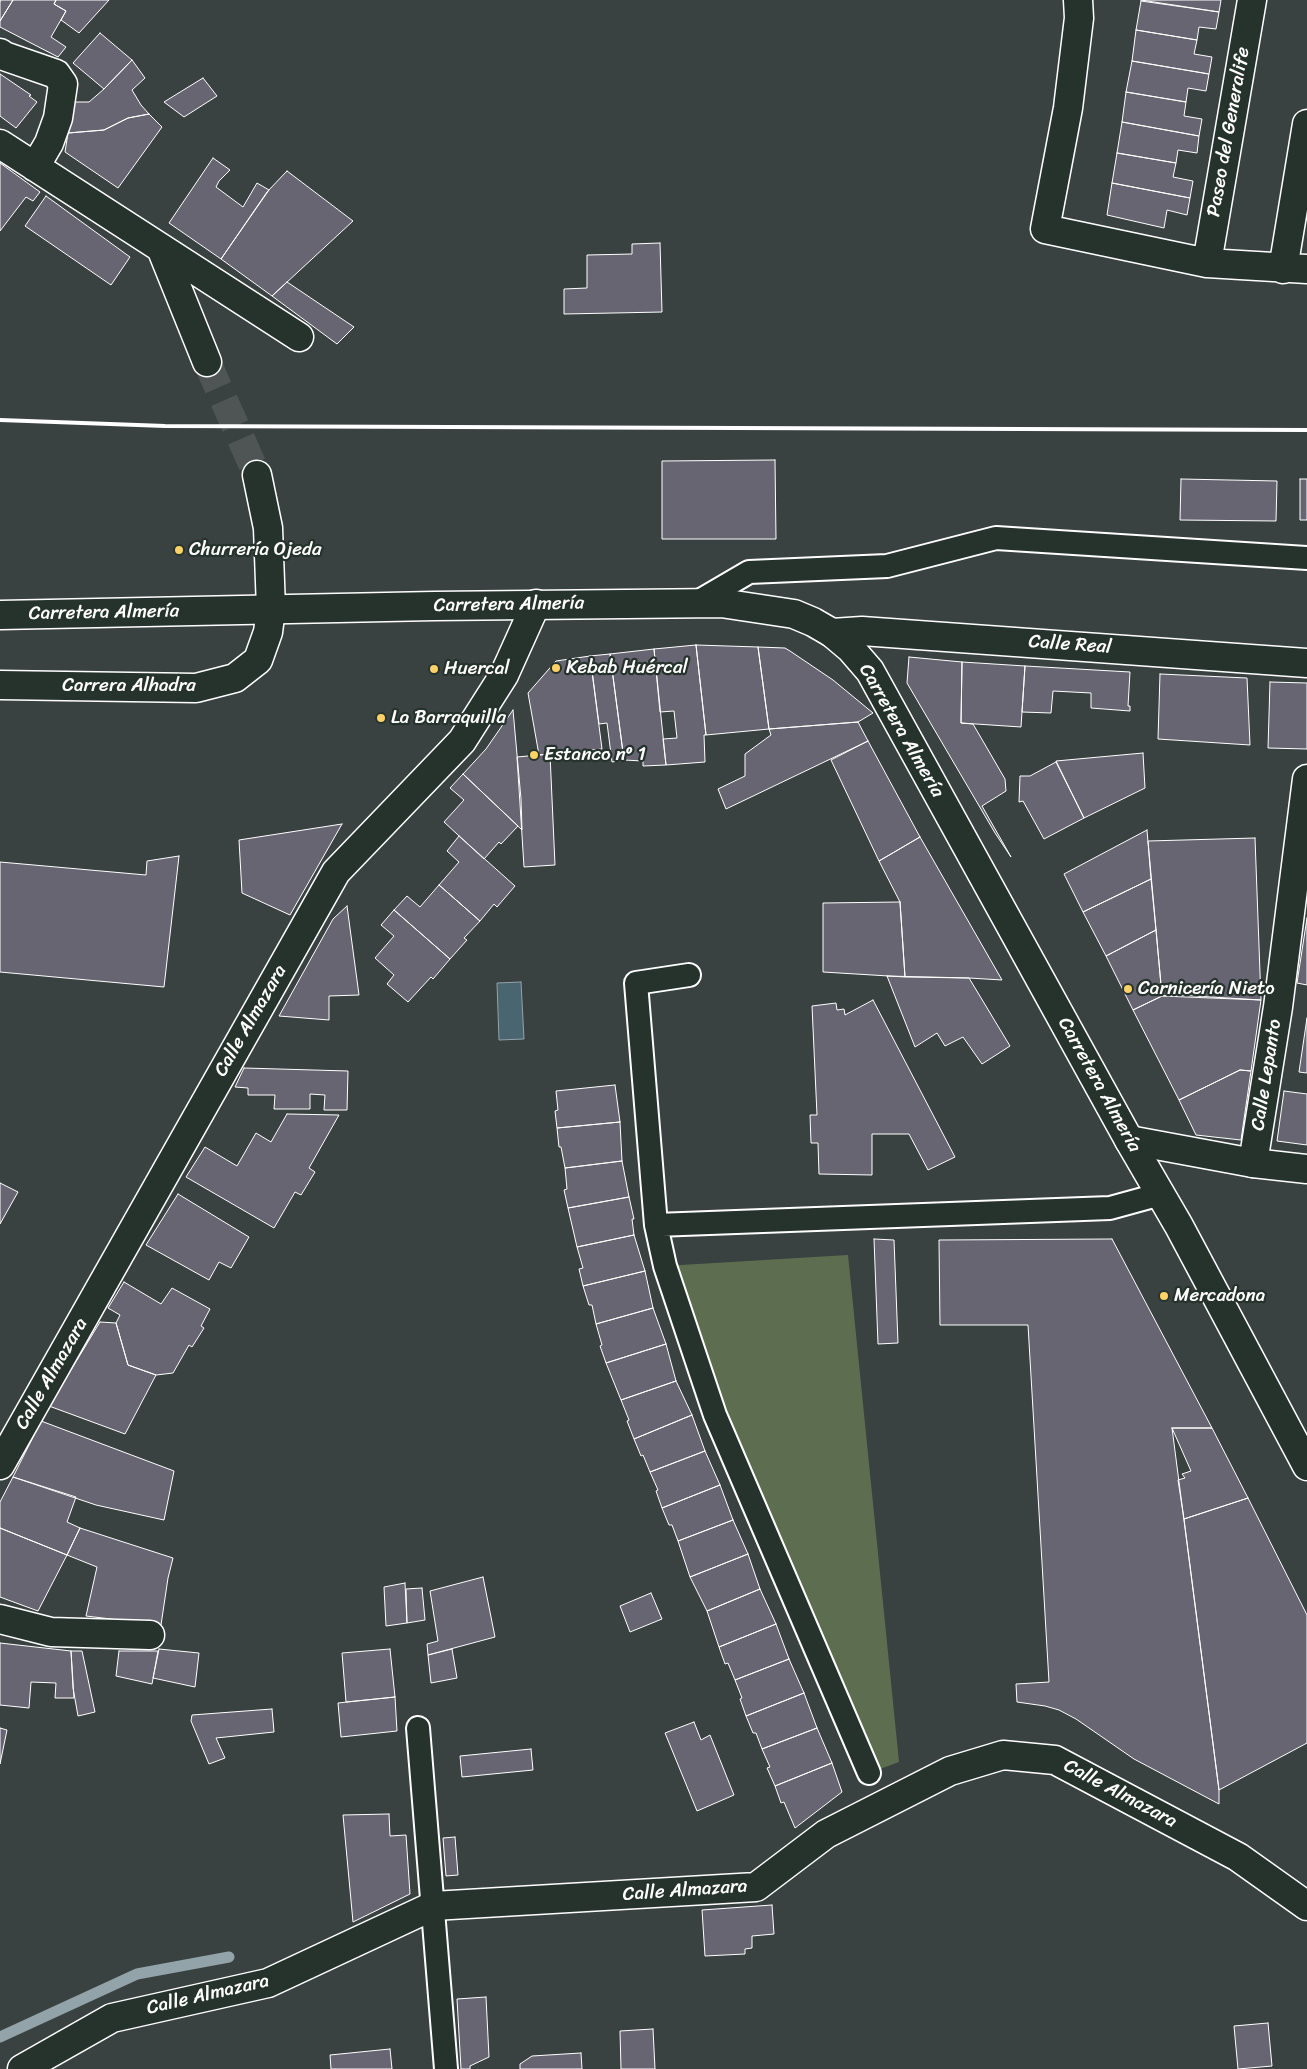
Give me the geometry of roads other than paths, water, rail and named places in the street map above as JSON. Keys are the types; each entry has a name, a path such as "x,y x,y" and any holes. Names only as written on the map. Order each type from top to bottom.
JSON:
{"street":[{"path":"1078,0 1079,18 1068,108 1045,230 1207,263 1295,269 1307,124"},
{"name":"Paseo del Generalife","path":"1207,263 1252,0"},
{"path":"0,53 56,74 63,84 58,118 49,143 35,167"},
{"path":"0,144 299,337"},
{"path":"161,248 207,362"},
{"name":"Carrera Alhadra","path":"0,685 188,688 235,678 258,660 268,632 271,609 268,528 257,476"},
{"name":"Carretera Almería","path":"0,615 536,604 696,604 738,605 794,614 832,633 851,649 870,671 1129,1140 1161,1194 1307,1466"},
{"name":"Calle Almazara","path":"0,1465 336,872 462,740 504,675 536,604"},
{"name":"Calle Real","path":"832,633 862,630 1307,663"},
{"name":"Calle Lepanto","path":"1253,1163 1278,1007 1307,779"},
{"path":"1129,1140 1253,1163 1307,1169"},
{"path":"0,1618 51,1632 150,1635"},
{"name":"Calle Almazara","path":"22,2069 112,2018 268,1984 433,1906 756,1888 826,1834 950,1771 1003,1755 1055,1760 1238,1857 1307,1906"}],"lane":[{"path":"696,604 749,572 887,566 996,538 1307,558"},
{"path":"689,976 636,983 656,1225 665,1266 715,1415 869,1773"},
{"path":"656,1225 1110,1208 1161,1194"},
{"path":"418,1728 446,2069"}],"water":[{"path":"521,982 524,1039 499,1040 497,983"}],"waterway":[{"path":"0,2037 137,1974 229,1957"}],"tunnel":[{"path":"207,362 257,475"}],"railway":[{"path":"0,420 165,426 1307,430"}],"place":[{"name":"Churrería Ojeda","path":"179,550"},
{"name":"Kebab Huércal","path":"556,668"},
{"name":"Huercal","path":"434,669"},
{"name":"La Barraquilla","path":"381,718"},
{"name":"Estanco nº 1","path":"534,755"},
{"name":"Carnicería Nieto","path":"1128,989"},
{"name":"Mercadona","path":"1164,1296"}]}
